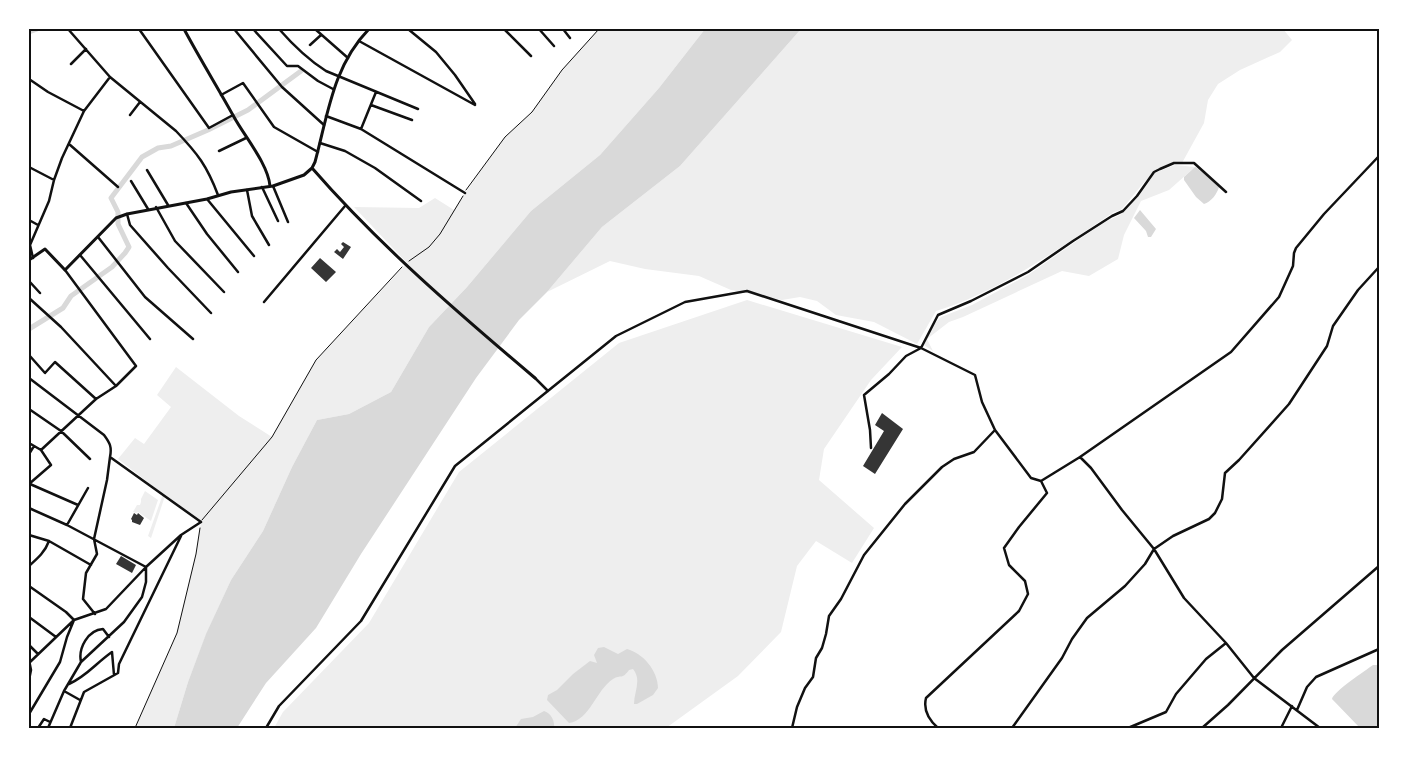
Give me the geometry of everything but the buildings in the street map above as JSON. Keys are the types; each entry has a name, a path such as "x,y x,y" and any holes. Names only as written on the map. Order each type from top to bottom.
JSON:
{"street":[{"path":"68,29 110,77 184,139 199,156 209,172 218,195"},
{"path":"139,29 209,128 234,116"},
{"path":"184,29 269,178 288,222"},
{"path":"234,29 281,86 324,125"},
{"path":"253,29 287,66 298,66 318,82 333,89"},
{"path":"279,29 313,63 338,77 418,108"},
{"path":"315,29 348,58"},
{"path":"65,270 118,217 156,207 271,186 304,175 312,168 318,152 333,89 338,77 348,58 368,29"},
{"path":"359,41 475,105 455,75 436,52 408,29"},
{"path":"504,29 531,56"},
{"path":"539,29 554,46"},
{"path":"563,29 570,38"},
{"path":"310,45 321,35"},
{"path":"71,64 86,49"},
{"path":"33,258 29,244 49,201 54,180 69,144 84,111 110,77"},
{"path":"29,79 48,92 84,111"},
{"path":"221,94 244,83 274,127 318,152"},
{"path":"361,129 376,92"},
{"path":"130,115 140,102"},
{"path":"371,105 412,120"},
{"path":"326,116 361,129 465,192"},
{"path":"219,151 246,138"},
{"path":"320,143 345,151 374,168 422,202"},
{"path":"69,144 118,186"},
{"path":"1041,481 1080,457 1231,352 1279,297 1293,266 1296,248 1324,214 1379,156"},
{"path":"870,448 870,430 864,394 889,374 906,356 921,348 938,315 971,301 1028,272 1072,241 1123,211 1137,196 1154,172 1160,168 1174,164 1194,163 1226,192"},
{"path":"29,167 54,180"},
{"path":"312,168 345,206 414,273 548,391"},
{"path":"147,170 168,205"},
{"path":"131,181 148,210"},
{"path":"262,187 278,221"},
{"path":"247,190 252,216 269,245"},
{"path":"207,199 254,256"},
{"path":"185,202 206,234 238,272"},
{"path":"264,302 345,206"},
{"path":"156,207 176,241 224,292"},
{"path":"127,214 130,225 211,313"},
{"path":"29,220 39,226"},
{"path":"98,237 145,297 193,339"},
{"path":"29,260 45,249 65,270 136,366 116,386 96,399 41,450"},
{"path":"80,255 150,339"},
{"path":"1012,728 1062,658 1072,639 1087,618 1125,586 1145,564 1154,549 1173,536 1209,519 1215,513 1222,499 1225,473 1289,404 1327,346 1333,326 1358,290 1379,268"},
{"path":"29,281 40,293"},
{"path":"266,728 279,706 361,621 456,466 616,336 684,302 747,291 921,348 975,375 982,402 995,430 1031,478 1041,481 1047,493 1004,548 1009,565 1025,581 1028,594 1019,610 926,698 924,707 926,713 938,728"},
{"path":"29,298 116,386"},
{"path":"29,355 45,373 55,362 96,399"},
{"path":"29,378 104,435 112,449 94,539 97,554 85,578 83,599 95,614"},
{"path":"29,409 61,431 90,459"},
{"path":"792,728 802,694 813,677 816,658 822,648 829,616 841,599 864,555 905,504 942,467 954,459 974,452 995,430"},
{"path":"29,443 41,450 51,466 29,484 78,505"},
{"path":"29,454 34,446"},
{"path":"29,680 31,670 29,661 74,620 106,609 182,535 201,522 110,456"},
{"path":"1080,457 1154,549 1184,598 1226,643 1254,678 1320,728"},
{"path":"67,525 88,488"},
{"path":"29,508 67,525 146,568"},
{"path":"29,535 49,540 91,565"},
{"path":"70,728 84,692 118,673 119,664 182,535"},
{"path":"29,566 40,557 46,549 49,540"},
{"path":"1202,728 1228,705 1282,650 1379,566"},
{"path":"48,728 64,691 80,662 124,622 142,597 146,582 146,568"},
{"path":"29,586 66,612 74,620"},
{"path":"29,617 56,637"},
{"path":"29,714 60,662 74,620"},
{"path":"80,662 79,655 85,641 98,629 103,629 109,637"},
{"path":"1128,728 1166,712 1176,694 1206,659 1226,643"},
{"path":"29,646 38,654"},
{"path":"1297,710 1307,687 1316,678 1379,649"},
{"path":"68,684 82,678 100,660 112,652 114,675"},
{"path":"64,691 80,700"},
{"path":"1281,728 1292,706"},
{"path":"38,728 44,719 50,722"}],"path":[{"path":"135,728 177,633 196,554 201,522 272,437 316,360 405,264 429,247 440,234 465,192 505,137 532,112 562,70 599,29"}],"shaded area":[{"path":"599,29 705,29 659,88 600,155 531,211 467,287 429,327 391,392 349,414 317,420 292,467 263,531 231,580 206,635 188,682 174,728 135,728 177,633 196,554 201,522 165,496 151,538 148,536 163,494 118,459 135,438 144,444 171,407 157,395 176,367 239,416 272,437 316,360 407,263 354,207 419,208 435,198 454,210 505,137 532,112 562,70"},
{"path":"705,29 801,29 680,166 602,227 547,292 519,320 476,378 361,554 316,628 266,683 237,728 174,728 188,682 206,634 231,580 263,531 292,467 317,420 349,414 391,392 429,327 467,287 531,211 600,155 659,88"},
{"path":"801,29 1283,29 1292,40 1280,52 1240,70 1218,84 1208,100 1204,123 1182,163 1173,163 1156,171 1121,210 1114,212 1028,268 960,303 936,311 917,344 874,322 836,315 817,301 800,297 782,300 731,290 699,276 645,269 610,261 547,292 602,227 680,166"},
{"path":"1175,165 1195,167 1169,190 1141,201 1124,235 1118,259 1089,276 1062,271 949,322 927,339 933,351 924,345 934,324 941,317 972,305 1028,275 1107,221 1120,215 1139,196 1155,173"},
{"path":"1195,167 1219,187 1213,197 1204,204 1196,197 1184,180 1184,177"},
{"path":"1140,210 1156,229 1151,237 1148,237 1146,231 1134,218"},
{"path":"747,300 902,347 871,380 824,449 819,480 874,528 852,563 816,541 797,566 781,632 738,676 666,728 274,728 283,712 369,623 459,472 619,343"},
{"path":"145,491 158,500 151,521 138,512 133,512 137,505 140,505"},
{"path":"604,647 618,654 627,649 639,654 652,669 658,688 653,695 634,704 637,677 633,669 629,670 625,675 613,679 607,684 588,711 576,721 569,723 547,700 548,695 557,690 590,661 597,663 594,655 598,648"},
{"path":"1373,665 1379,665 1379,728 1360,728 1332,699 1344,686"},
{"path":"544,711 552,718 554,728 515,728 521,719 533,717"}],"waterway":[{"path":"29,32 37,29"},
{"path":"29,329 63,308 71,296 112,267 129,247 118,224 118,212 111,198 142,157 158,148 171,146 208,130 248,110 301,71"}]}
